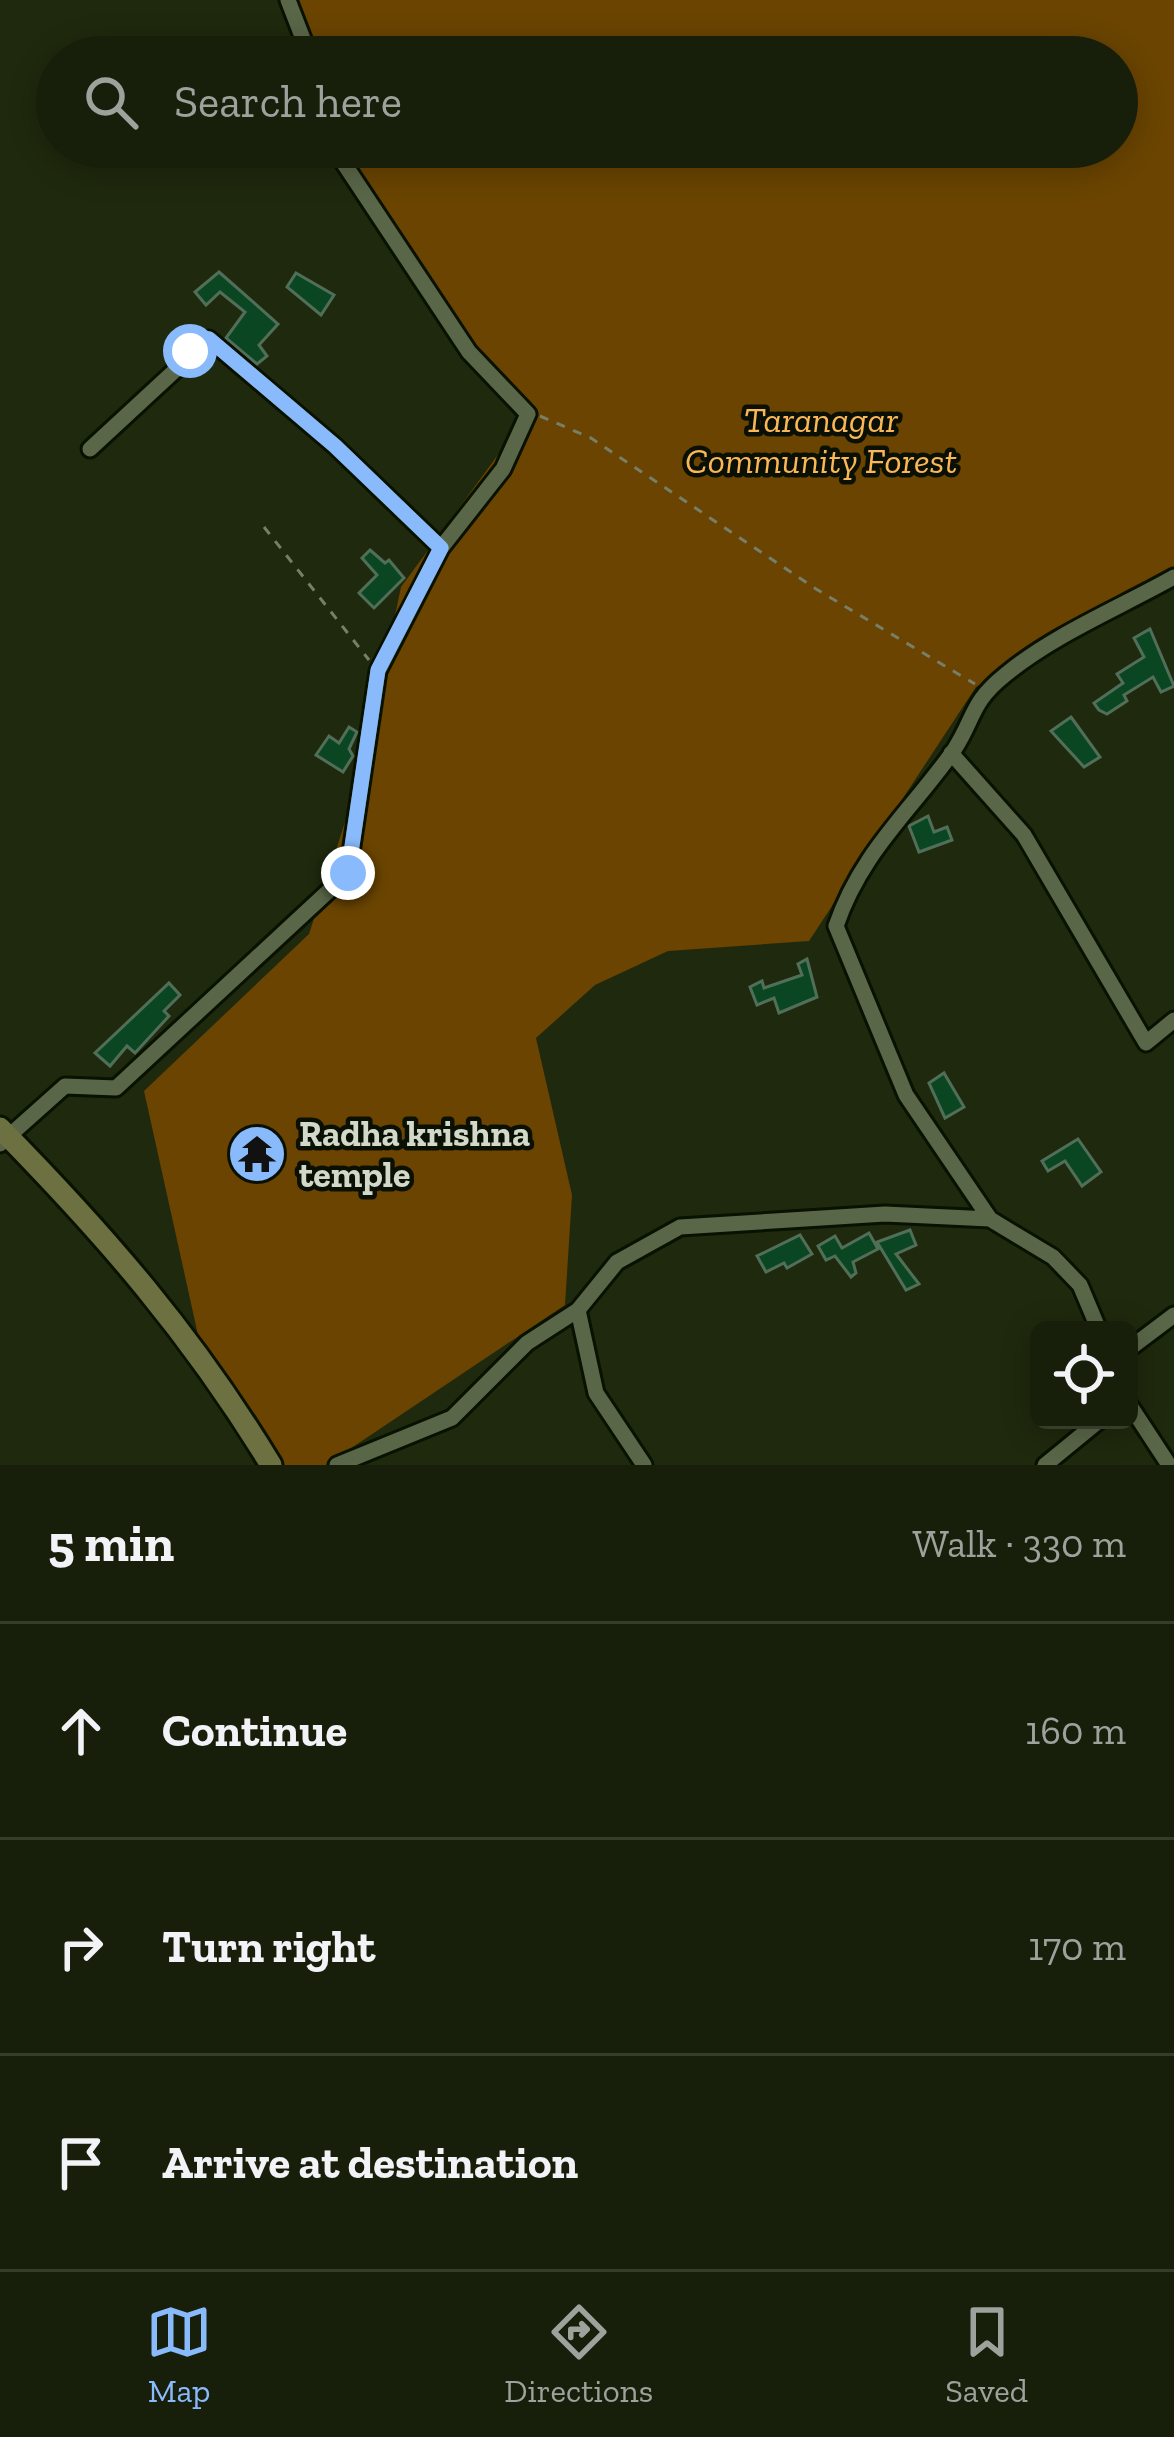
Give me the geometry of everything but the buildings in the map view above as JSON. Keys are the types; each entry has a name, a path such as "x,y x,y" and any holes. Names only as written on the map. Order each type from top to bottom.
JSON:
{"street":[{"path":"288,0 302,36"},
{"path":"271,1465 209,1366 154,1293 3,1136 64,1086 116,1088 348,873 378,670 441,548 502,469 528,414 469,352 347,168"},
{"path":"90,449 190,351 209,339 335,446 441,548"},
{"path":"1095,1321 1080,1285 1053,1256 990,1219 906,1095 836,926 848,892 910,800 950,753 974,703 1008,671 1174,577"},
{"path":"950,753 1024,835 1146,1043 1174,1020"},
{"path":"337,1465 452,1418 527,1343 578,1310 617,1262 680,1227 885,1214 990,1219"},
{"path":"578,1310 596,1393 644,1465"},
{"path":"1138,1342 1174,1316"},
{"path":"1138,1418 1168,1465"},
{"path":"1045,1465 1089,1429"}],"path":[{"path":"528,414 591,438 816,589 987,691"},
{"path":"264,527 378,670"}],"green space":[{"name":"Taranagar Community Forest","path":"296,0 1174,0 1174,573 976,687 809,941 668,951 595,985 536,1038 572,1195 565,1305 326,1465 268,1465 206,1371 144,1091 309,934 364,763 401,587 528,414 356,183 351,168 1138,168 1138,36 308,36"}],"place":[{"name":"Radha krishna temple","path":"257,1154"}],"route":[{"path":"190,351 209,339 335,446 441,548 378,670 348,873"}]}
